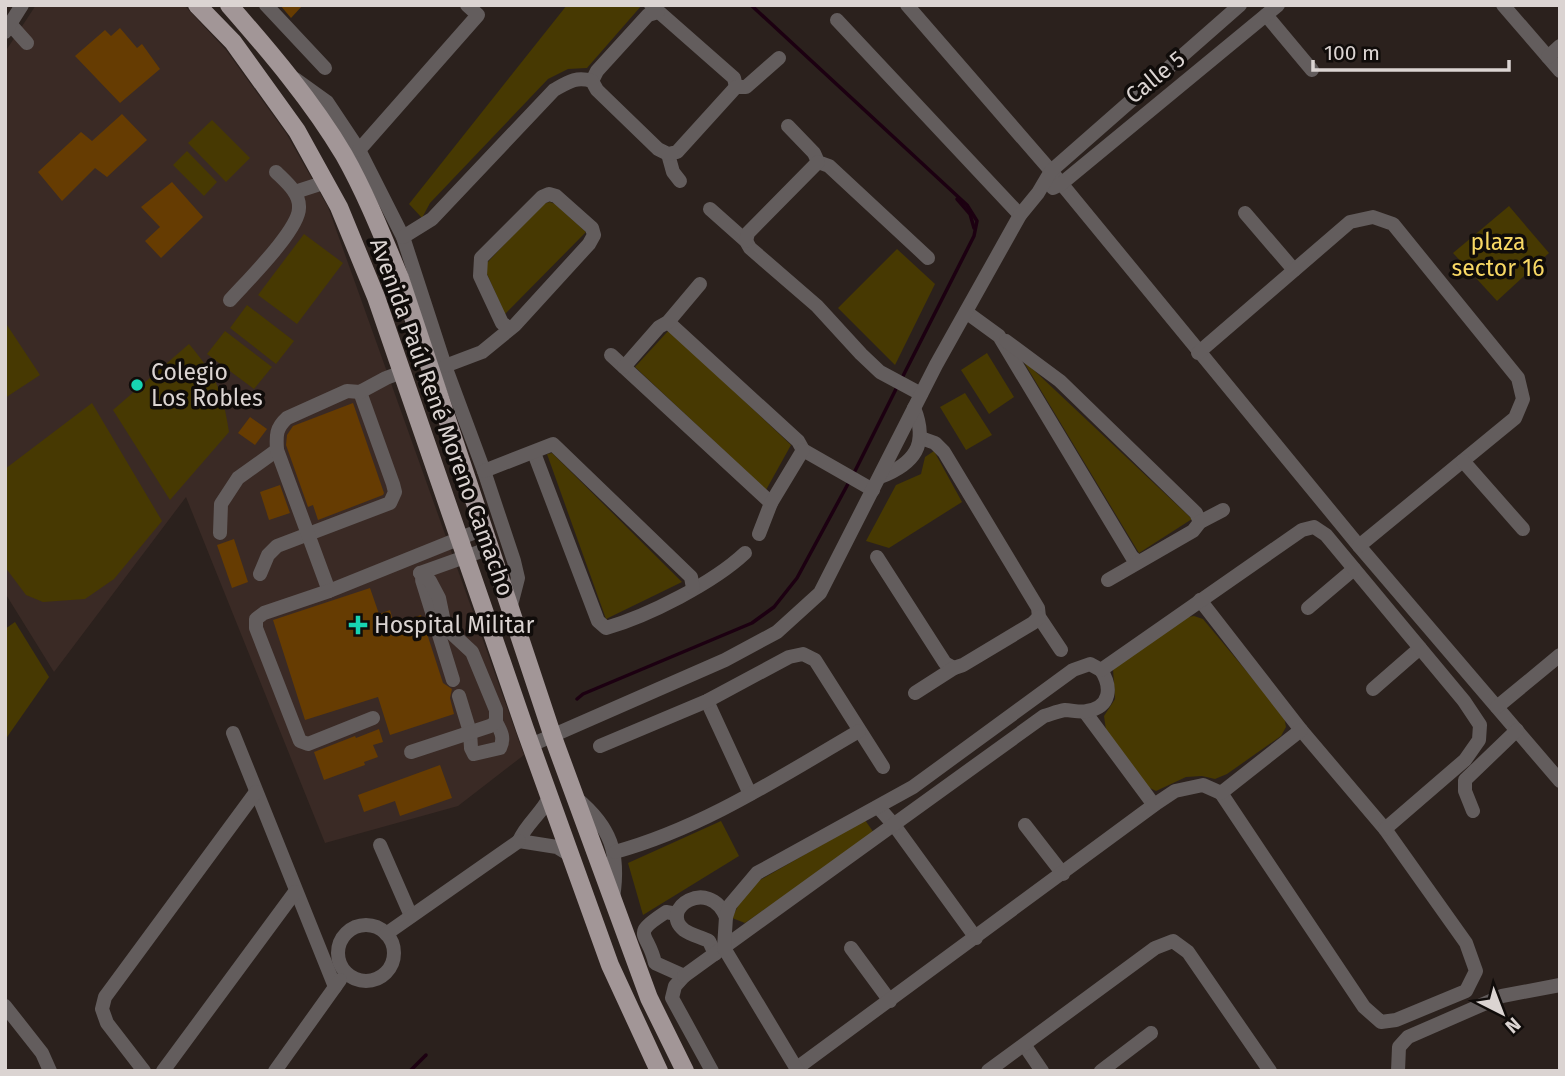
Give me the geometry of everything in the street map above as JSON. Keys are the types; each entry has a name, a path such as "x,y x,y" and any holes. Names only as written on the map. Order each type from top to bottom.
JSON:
{"main road":[{"name":"Avenida Paúl René Moreno Camacho","path":"197,5 233,42 298,131 339,207 376,297 549,798 610,965 659,1071"},
{"name":"Avenida Paúl René Moreno Camacho","path":"229,5 285,72 344,155 400,278 553,737 613,898 646,965 649,998 685,1071"}],"street":[{"path":"22,5 8,28 27,43"},
{"path":"266,5 325,68"},
{"path":"907,5 1051,171 1359,546 1560,780"},
{"name":"Calle 5","path":"531,745 725,660 777,632 820,593 914,408 915,391 966,312 1020,215 1051,171 1240,5"},
{"name":"Calle 5","path":"1038,193 1061,184 1278,5"},
{"path":"1503,5 1560,72"},
{"path":"359,150 477,8"},
{"path":"592,81 597,71 654,9 734,78 736,87"},
{"path":"1266,15 1312,69"},
{"path":"837,20 1020,215"},
{"path":"1548,57 1560,46"},
{"path":"668,155 677,152 736,87 746,87 779,58"},
{"path":"285,72 327,102 359,150 403,237 518,578 510,609"},
{"path":"403,237 432,219 554,90 571,80 583,78 592,81 597,90 658,149 668,155 673,172 680,181"},
{"path":"788,126 814,153 818,162 829,166 928,258"},
{"path":"746,241 748,233 818,162"},
{"path":"230,300 297,220 300,206 295,192 276,172"},
{"path":"295,192 326,182"},
{"path":"445,366 482,352 509,328 589,244 594,235 592,228 556,196 549,194 542,197 481,258 480,276 502,323 509,328"},
{"path":"710,209 817,306 880,372 915,391"},
{"path":"1245,214 1294,270"},
{"path":"1198,353 1350,222 1373,217 1393,224 1518,378 1523,399 1515,418 1359,546"},
{"path":"624,367 700,284"},
{"path":"966,312 1060,382 1196,513 1200,522"},
{"path":"668,322 797,441 803,450 858,480 876,483 910,461 921,438 921,424 914,408"},
{"path":"999,336 1132,557 1138,562"},
{"path":"611,355 771,503"},
{"path":"329,591 277,450 275,433 287,418 347,391 360,392 402,372"},
{"path":"260,574 268,555 277,545 390,503 395,492 360,392"},
{"path":"921,438 935,443 944,452 1038,608 1039,617 1061,650"},
{"path":"484,471 553,444 691,578 694,588"},
{"path":"220,533 221,504 238,478 277,450"},
{"path":"758,534 771,503 803,450"},
{"path":"534,453 598,621 606,628 682,596 732,565 745,553"},
{"path":"1463,461 1523,529"},
{"path":"1108,580 1194,531 1200,522 1223,509"},
{"path":"1101,670 1302,530 1314,527 1326,535 1464,701 1480,725 1479,740 1465,760 1385,829"},
{"path":"373,718 308,744 300,741 256,628 256,619 264,613 329,591 483,530"},
{"path":"420,573 490,548"},
{"path":"877,556 945,663 954,668"},
{"path":"413,559 420,573 453,680"},
{"path":"1308,608 1354,569"},
{"path":"420,573 439,598 445,627 472,652 496,710 495,722 502,733 503,742 500,748 474,754 459,695"},
{"path":"726,917 722,909 704,897 694,897 682,904 677,914 678,924 686,932 709,942 720,951 797,1069 1154,805 1175,791 1203,785 1221,793 1364,1007 1381,1022 1396,1020 1466,991 1476,971 1466,943 1385,829 1301,730 1200,600"},
{"path":"915,693 1039,617"},
{"path":"1373,688 1420,648"},
{"path":"600,746 707,701 789,657 803,654 815,660 883,767"},
{"path":"1497,707 1560,655"},
{"path":"712,1071 673,998 675,986 684,976 720,951 1044,716 1066,710 1085,712 1099,708 1108,695 1108,682 1101,670 1090,664 1073,670 913,787 757,873 730,905 720,951"},
{"path":"707,701 750,794"},
{"path":"1085,712 1154,805"},
{"path":"411,752 495,722"},
{"path":"1221,793 1301,730"},
{"path":"1473,811 1465,791 1465,780 1517,730"},
{"path":"615,852 672,833 725,809 859,731"},
{"path":"233,733 335,987"},
{"path":"144,1071 107,1023 102,1009 105,997 256,792"},
{"path":"575,797 592,811 606,830 615,852 613,898"},
{"path":"386,934 519,841 523,831 543,810 549,798"},
{"path":"878,808 894,825 976,938"},
{"path":"1025,825 1063,874"},
{"path":"519,841 557,847 570,855"},
{"path":"380,845 411,916"},
{"path":"163,1071 295,892"},
{"path":"677,914 666,912 643,929 646,965 684,976"},
{"path":"367,925 386,934 394,954 385,974 364,982 345,973 337,952 346,933 367,925"},
{"path":"988,1071 1155,948 1173,941 1188,952 1270,1071"},
{"path":"851,948 890,1001"},
{"path":"275,1071 345,973"},
{"path":"1398,1071 1399,1047 1408,1037 1502,996 1560,985"},
{"path":"5,1006 42,1053 50,1071"},
{"path":"1101,1071 1151,1033"},
{"path":"1024,1046 1042,1071"}],"shaded area":[{"path":"36,5 184,5 226,50 286,133 328,207 524,755 458,806 325,843 186,497 54,672 5,593 5,52"}],"green space":[{"path":"567,5 642,5 587,68 568,69 548,79 430,203 422,218 409,204"},
{"path":"212,120 250,158 226,182 188,143"},
{"path":"187,151 217,182 204,196 173,165"},
{"path":"550,202 586,232 505,314 485,265 542,204"},
{"name":"plaza sector 16","path":"1509,206 1549,253 1497,301 1453,253"},
{"path":"304,234 343,263 297,324 258,295"},
{"path":"897,249 935,284 895,365 838,308"},
{"path":"247,305 294,341 276,364 230,328"},
{"path":"5,322 40,375 5,398"},
{"path":"669,330 791,445 766,490 635,367"},
{"path":"225,331 272,367 254,389 207,354"},
{"path":"189,344 217,385 229,432 170,500 113,410"},
{"path":"987,353 1014,397 989,414 961,370"},
{"path":"1022,359 1192,519 1139,553"},
{"path":"965,393 992,435 966,450 940,407"},
{"path":"92,403 162,521 114,579 85,599 43,602 26,595 5,567 5,469"},
{"path":"934,451 962,502 889,548 866,541 896,485 921,474 925,457"},
{"path":"552,453 682,582 606,619 547,454"},
{"path":"1194,616 1203,619 1284,716 1286,727 1281,736 1227,774 1215,779 1186,777 1156,791 1146,786 1106,730 1104,716 1115,699 1113,669 1183,618"},
{"path":"15,622 49,677 5,740 5,629"},
{"path":"865,820 874,833 745,923 732,918 743,896 755,883"},
{"path":"721,821 739,856 643,915 628,863"}],"building":[{"path":"280,5 303,5 291,18"},
{"path":"120,28 137,48 142,44 160,69 120,103 75,56 105,30 111,36"},
{"path":"122,114 147,140 107,177 95,168 62,201 38,172 81,132 92,141"},
{"path":"172,182 203,217 161,258 145,241 160,227 141,207"},
{"path":"353,403 384,493 318,520 313,505 308,507 286,445 287,435 293,426"},
{"path":"250,417 267,429 255,445 238,433"},
{"path":"280,485 290,513 269,520 260,492"},
{"path":"234,539 248,582 232,588 217,545"},
{"name":"Hospital Militar","path":"370,588 379,614 390,610 394,624 421,615 443,683 452,689 450,698 454,714 390,735 378,697 305,720 273,620"},
{"path":"379,729 383,742 373,745 378,757 364,762 365,765 324,780 314,752"},
{"path":"440,765 452,798 400,816 395,801 364,812 358,795"}],"waterway":[{"path":"751,5 967,205 977,221 974,236 902,378"},
{"path":"957,199 970,214 974,228"},
{"path":"853,475 898,385"},
{"path":"577,699 583,694 752,623 774,607 797,578 849,482"},
{"path":"410,1071 426,1055"}],"place":[{"name":"Colegio Los Robles","path":"137,385"},
{"name":"Hospital Militar","path":"358,625"}]}
